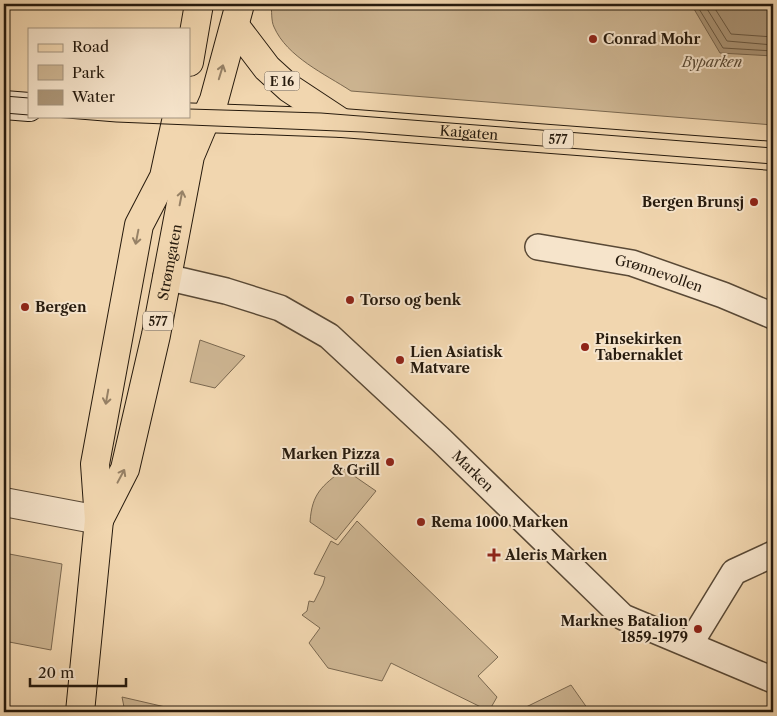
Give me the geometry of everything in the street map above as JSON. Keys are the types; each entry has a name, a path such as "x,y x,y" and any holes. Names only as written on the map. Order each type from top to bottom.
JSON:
{"main road":[{"path":"190,56 199,4"},
{"name":"Strømgaten","path":"99,520 125,469 156,335 190,156 214,100 237,15"},
{"name":"E 16","path":"237,15 267,68 289,88 342,123"},
{"name":"Kaigaten","path":"190,117 342,123 773,156"},
{"name":"Strømgaten","path":"80,712 99,520 95,464 139,225 164,177 177,118"},
{"name":"Strømgaten","path":"82,683 94,712"}],"street":[{"path":"4,104 28,107"},
{"name":"Grønnevollen","path":"538,248 632,263 723,295 773,316"},
{"name":"Marken","path":"166,277 226,291 280,308 329,336 442,441 623,617 773,680"},
{"path":"4,502 99,520"},
{"path":"690,644 734,572 773,554"}],"green space":[{"name":"Byparken","path":"271,4 773,4 773,125 351,91 308,64 288,47 280,38 273,25"},
{"path":"200,340 245,356 215,388 190,382"},
{"path":"344,469 376,491 336,540 310,522 311,512 320,491"},
{"path":"357,521 498,657 478,676 497,697 489,711 391,663 382,681 328,668 309,643 320,628 302,615 307,611 309,601 314,602 325,577 314,574 331,541 338,545"},
{"path":"4,553 62,564 51,650 4,641"},
{"path":"571,685 590,712 525,712 524,708"},
{"path":"122,697 187,712 125,712"}],"water":[{"path":"691,4 773,4 773,56 720,53"}],"tram line":[{"path":"4,96 28,98"},
{"path":"190,109 321,113 773,148"},
{"path":"4,113 28,115"},
{"path":"67,118 116,122 363,132 773,164"}],"place":[{"name":"Conrad Mohr","path":"593,39"},
{"name":"Bergen Brunsj","path":"754,202"},
{"name":"Torso og benk","path":"350,300"},
{"name":"Bergen","path":"25,307"},
{"name":"Pinsekirken Tabernaklet","path":"585,347"},
{"name":"Lien Asiatisk Matvare","path":"400,360"},
{"name":"Marken Pizza & Grill","path":"390,462"},
{"name":"Rema 1000 Marken","path":"421,522"},
{"name":"Aleris Marken","path":"494,555"},
{"name":"Marknes Batalion 1859-1979","path":"698,629"}]}
